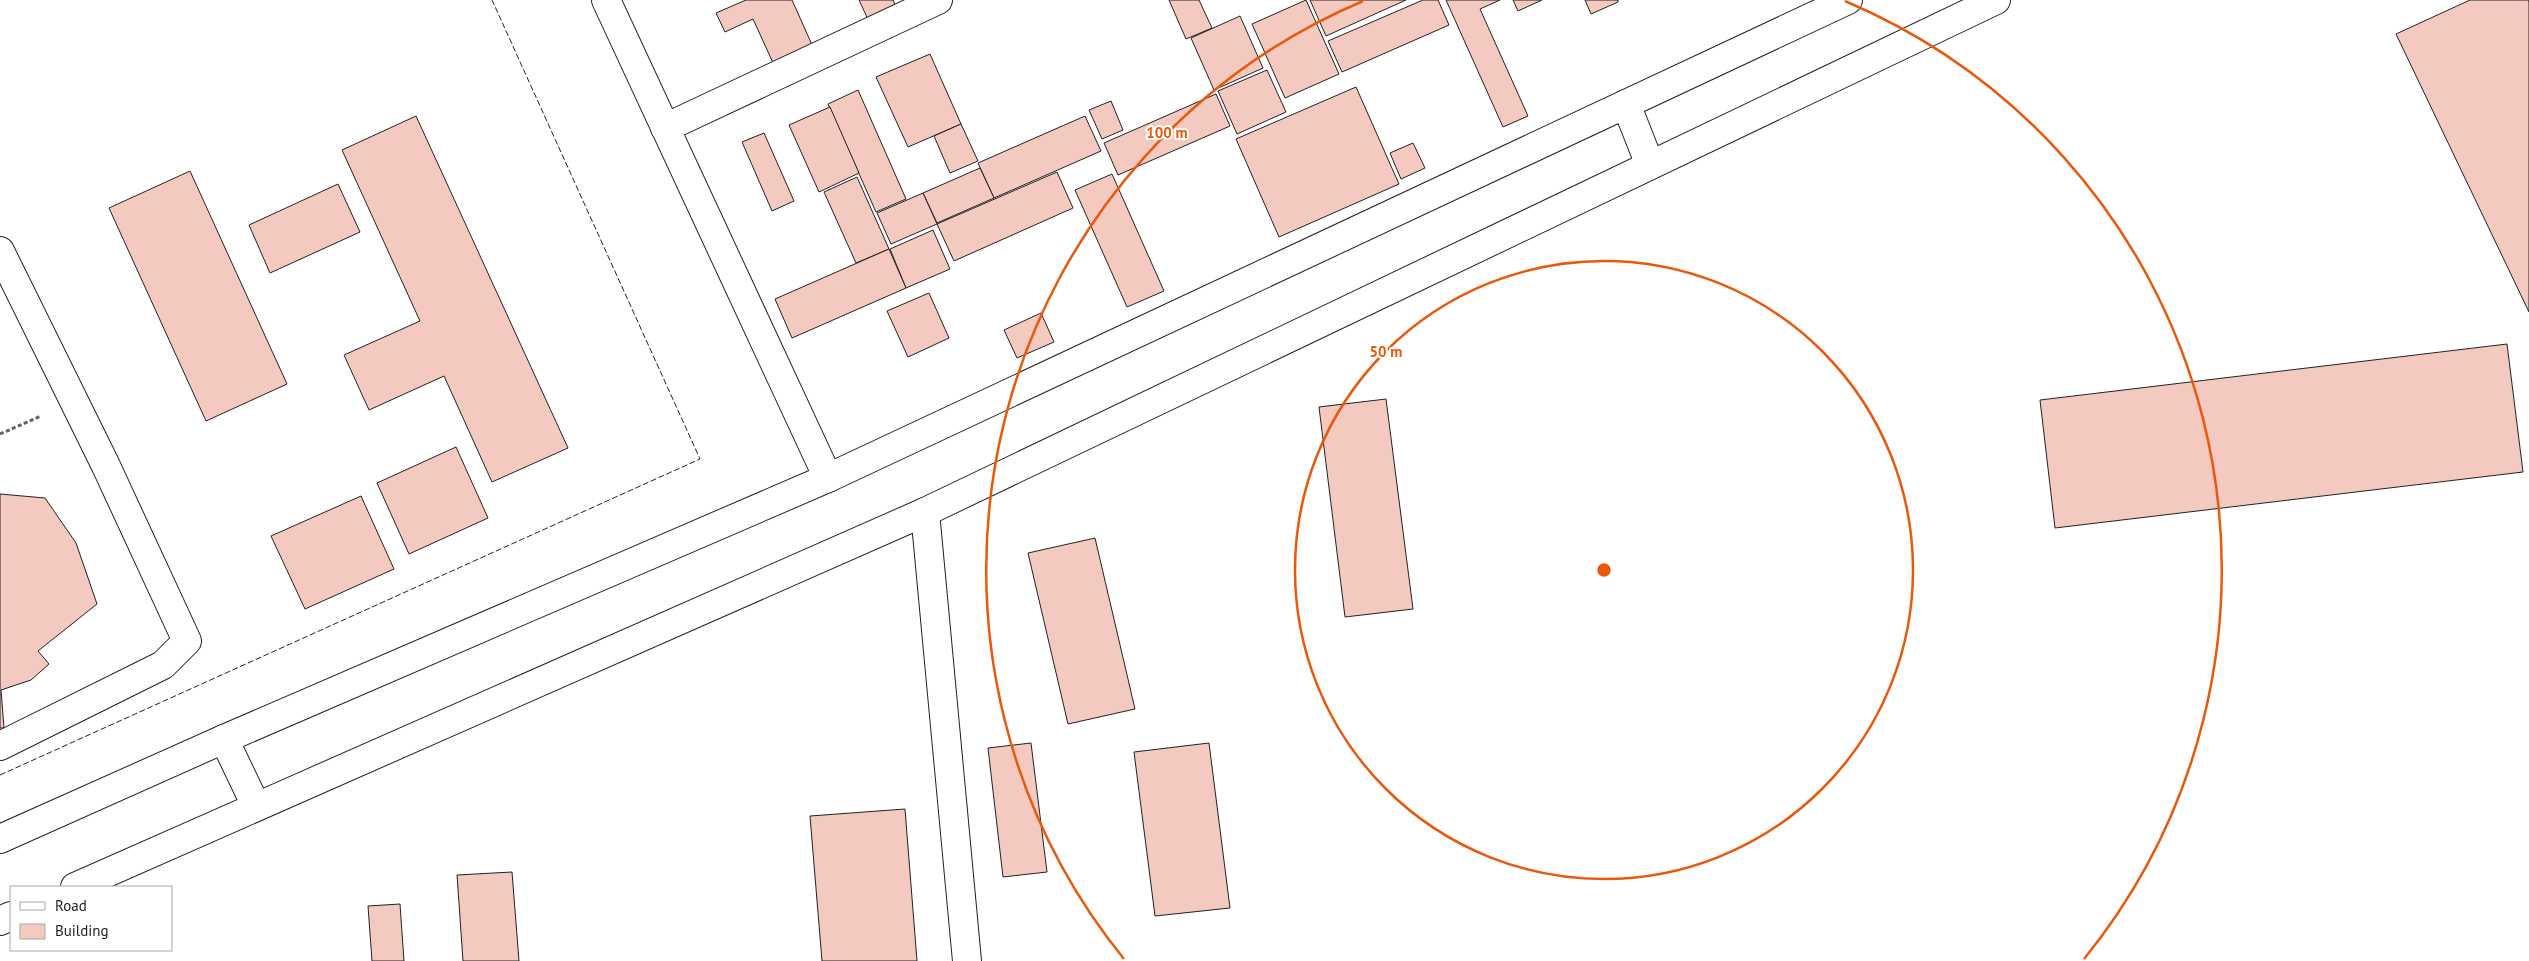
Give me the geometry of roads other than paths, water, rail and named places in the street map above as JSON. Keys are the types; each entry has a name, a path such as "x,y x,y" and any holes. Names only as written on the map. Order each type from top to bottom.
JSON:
{"street":[{"path":"606,0 828,478"},
{"path":"665,128 938,0"},
{"path":"0,839 224,739 828,478 1848,0"},
{"path":"77,886 925,512 1996,0"},
{"path":"1626,104 1650,165"},
{"path":"0,250 187,641 163,665 0,746"},
{"path":"925,512 967,961"},
{"path":"224,739 256,806"}]}
